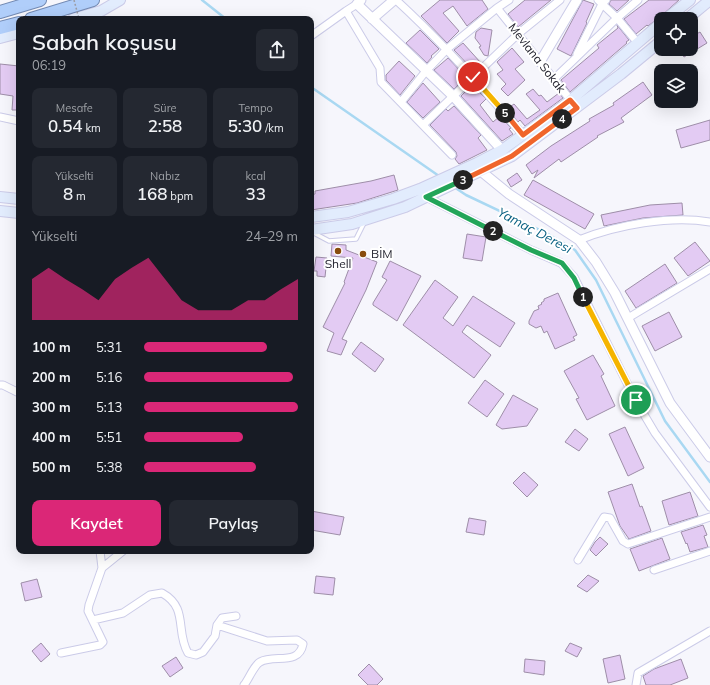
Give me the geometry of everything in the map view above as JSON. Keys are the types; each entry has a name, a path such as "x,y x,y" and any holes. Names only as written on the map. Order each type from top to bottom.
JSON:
{"highway":[{"path":"0,12 40,0"},
{"path":"41,16 93,0"},
{"path":"0,28 16,24"}],"main road":[{"path":"100,15 120,0"},
{"path":"675,12 690,0"},
{"path":"695,12 710,0"},
{"path":"314,230 352,224 405,207 423,193 479,167 512,156 574,104 637,42 654,29"},
{"path":"0,39 16,35"},
{"path":"0,39 16,39"},
{"path":"479,167 523,135 621,74 654,47"},
{"path":"314,217 348,212 393,199 423,193"},
{"path":"0,197 16,199"},
{"path":"0,211 16,213"}],"street":[{"path":"372,19 395,0 473,77 523,135"},
{"path":"423,125 518,34 560,0 571,11"},
{"path":"540,62 576,0"},
{"path":"554,79 617,18 638,0"},
{"path":"401,102 446,49 504,1"},
{"path":"573,61 602,1 637,42"},
{"path":"314,34 359,2 372,19 453,96 502,150"},
{"name":"Mevlana Sokak","path":"497,8 574,104"},
{"path":"346,11 380,68 381,82 452,155"},
{"path":"0,116 16,120"},
{"path":"479,167 509,194 579,240 596,262 628,318 670,403 710,457"},
{"path":"423,193 531,250 562,263 574,278 636,400 655,433 710,507"},
{"path":"579,240 600,232 649,222 695,219 710,222"},
{"path":"628,318 710,269"},
{"path":"0,384 3,384 16,391"},
{"path":"578,560 604,517 610,518 623,541 628,544 710,517"},
{"path":"654,570 710,551"},
{"path":"61,653 100,645 103,642 88,611 89,604 102,568 100,554"},
{"path":"102,568 119,554"},
{"path":"93,620 123,613 150,595 162,593 172,598 181,620 184,646 188,653 196,655 203,652 216,636 217,625 222,618 236,616"},
{"path":"217,625 267,641 297,640 303,644 302,650 292,658 268,659 259,662 244,685"},
{"path":"636,685 638,673 710,631"}],"lane":[{"path":"314,233 329,241 356,239 365,220"}],"path":[{"path":"74,0 78,16"}],"building":[{"path":"440,0 482,0 488,9 467,26 453,6 443,13 459,31 447,43 421,16"},
{"path":"525,0 551,0 518,27 508,14"},
{"path":"583,0 594,4 586,22 587,23 571,56 557,49"},
{"path":"611,0 629,0 617,11 609,4"},
{"path":"649,0 679,0 666,12 654,12 654,22 636,34 624,19"},
{"path":"617,25 629,40 626,42 627,43 570,92 561,80 599,48 597,45 618,28"},
{"path":"481,28 492,30 488,56 484,55 479,47 481,46 475,38 476,32"},
{"path":"420,30 439,49 431,56 432,57 427,63 406,43"},
{"path":"700,32 707,43 698,48 698,33"},
{"path":"463,43 481,63 473,70 454,50"},
{"path":"512,48 524,62 515,69 525,80 508,96 501,89 506,84 497,74 503,70 497,62"},
{"path":"448,58 466,77 454,89 434,70"},
{"path":"399,61 415,76 400,95 386,80 386,75"},
{"path":"0,64 16,66 16,110 12,110 13,96 0,94"},
{"path":"643,82 652,95 621,118 624,122 597,136 598,137 561,162 559,159 534,178 538,170 532,174 526,165 551,146 590,121 589,119 614,105 613,103"},
{"path":"423,83 440,102 423,118 407,102"},
{"path":"472,85 486,99 480,105 493,122 500,116 511,128 509,129 513,134 502,141 461,96"},
{"path":"533,89 547,102 559,93 563,98 525,126 520,120 518,122 507,109 514,104 527,119 540,110 526,94"},
{"path":"454,106 481,135 478,138 487,150 459,164 455,159 457,156 456,152 430,125 446,109 448,111"},
{"path":"710,120 710,140 681,148 676,130"},
{"path":"517,173 522,180 511,187 507,180"},
{"path":"394,175 398,190 357,203 314,210 315,191 371,181"},
{"path":"533,180 594,214 585,229 524,195"},
{"path":"682,203 683,215 643,218 604,226 601,215 650,205"},
{"path":"467,234 486,237 482,261 463,258"},
{"path":"695,242 710,261 688,276 674,258"},
{"path":"332,244 346,245 346,250 377,262 366,290 342,339 347,341 341,355 327,351 334,333 323,327 345,283 344,282 353,258 331,256"},
{"path":"316,257 327,258 325,277 317,276 317,271 314,271"},
{"path":"390,261 421,276 397,321 373,305 387,280 382,277"},
{"path":"665,264 677,283 636,308 625,291"},
{"path":"435,280 458,297 443,318 453,326 473,296 515,323 500,347 467,325 462,332 491,355 474,378 403,325"},
{"path":"558,293 577,335 573,337 575,340 555,349 547,331 544,333 541,326 536,328 529,324 529,321 534,311 539,309 538,306 542,304 541,303 544,299"},
{"path":"669,312 682,337 655,351 642,326"},
{"path":"361,342 384,359 375,372 352,354"},
{"path":"593,355 604,374 601,376 615,406 587,420 576,399 579,398 564,371"},
{"path":"485,380 504,394 487,417 468,403"},
{"path":"513,395 538,409 527,426 502,429 496,425"},
{"path":"625,427 644,468 628,476 609,434"},
{"path":"575,429 588,439 579,451 565,442"},
{"path":"524,472 538,485 527,497 513,483"},
{"path":"632,484 640,507 642,506 651,531 629,539 620,526 608,492"},
{"path":"690,492 698,516 669,525 662,501"},
{"path":"314,512 344,517 340,535 314,531"},
{"path":"469,518 486,521 484,535 466,532"},
{"path":"703,525 707,535 704,536 708,547 690,552 681,532"},
{"path":"600,537 608,544 596,556 590,550"},
{"path":"662,538 670,559 639,571 630,549"},
{"path":"588,575 599,581 587,592 577,586"},
{"path":"316,576 335,578 333,595 314,593"},
{"path":"37,579 42,597 25,601 21,583"},
{"path":"41,643 50,654 41,662 32,651"},
{"path":"570,643 582,648 577,657 565,651"},
{"path":"620,655 625,679 608,683 603,659"},
{"path":"176,657 183,668 170,677 162,666"},
{"path":"525,659 545,661 544,675 524,672"},
{"path":"681,659 688,678 670,685 646,685 643,676 654,669"},
{"path":"369,664 383,679 377,685 368,685 358,675"}],"waterway":[{"name":"Yamaç Deresi","path":"202,0 222,16"},
{"name":"Yamaç Deresi","path":"314,89 439,176"},
{"name":"Yamaç Deresi","path":"454,187 466,195 548,234 575,250 596,280 665,421 710,482"}],"place":[{"name":"Shell","path":"338,251"},
{"name":"BİM","path":"363,254"}],"route":[{"path":"473,77 523,135 570,100 577,108 512,156 482,172 426,197 531,250 562,263 574,278 636,400"}]}
